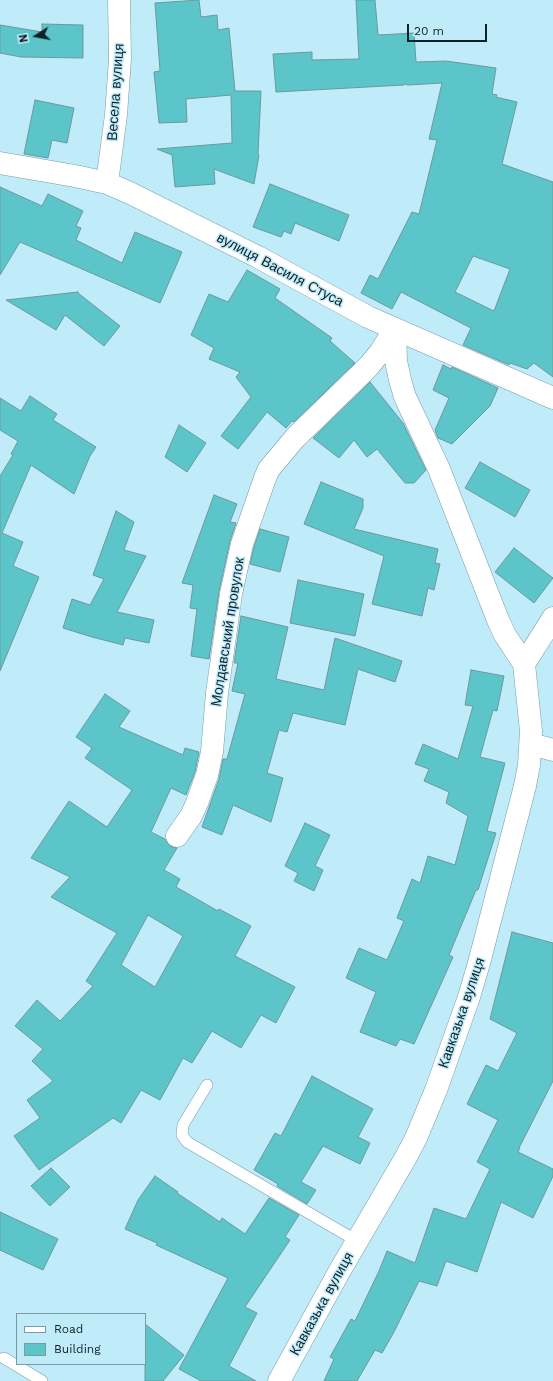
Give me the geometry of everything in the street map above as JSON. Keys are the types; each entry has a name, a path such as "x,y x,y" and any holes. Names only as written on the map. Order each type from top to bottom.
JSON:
{"street":[{"name":"Весела вулиця","path":"107,183 116,115 120,59 119,0"},
{"name":"вулиця Василя Стуса","path":"0,163 107,183 258,257 357,311 553,398"},
{"path":"395,329 396,361 405,397 439,470 498,620 509,641 524,664 553,618"},
{"name":"Молдавський провулок","path":"177,836 191,816 207,775 212,752 217,694 231,594 242,544 265,478 269,469 295,438 375,359 395,329"},
{"name":"Кавказька вулиця","path":"279,1381 416,1138 436,1090 464,1009 485,941 530,765 531,716 524,664"},
{"path":"531,744 553,750"}],"lane":[{"path":"207,1085 183,1125 182,1135 188,1142 357,1241"},
{"path":"4,1358 42,1381"}],"building":[{"path":"199,0 201,17 217,15 218,30 229,28 235,91 261,91 259,155 254,184 214,169 215,184 175,187 172,155 157,149 232,143 231,95 186,99 187,122 159,123 154,72 160,71 155,3"},
{"path":"356,0 375,0 378,35 414,33 416,62 446,61 496,68 492,94 497,95 496,97 517,102 502,164 553,182 553,377 534,363 527,369 510,363 509,365 463,345 471,328 401,292 392,309 361,293 370,275 378,279 412,212 419,214 437,140 429,139 442,83 276,92 273,54 312,52 312,60 359,59","holes":["473,256 510,269 494,311 455,292"]},
{"path":"42,24 83,25 83,58 21,57 0,53 0,25 42,32"},
{"path":"35,100 74,108 67,143 52,140 48,158 24,154"},
{"path":"270,184 349,215 339,241 295,223 291,234 284,231 281,237 253,227"},
{"path":"0,187 42,206 48,194 83,211 76,226 81,228 76,240 122,263 135,232 182,252 160,303 20,242 0,275"},
{"path":"247,270 280,289 275,298 332,338 330,341 355,363 286,428 267,412 238,449 221,436 251,397 236,377 240,372 209,359 214,348 191,335 209,294 228,302"},
{"path":"78,292 120,326 104,346 65,315 56,330 6,300"},
{"path":"443,365 451,369 452,367 498,388 490,406 452,444 438,438 435,430 449,398 433,390"},
{"path":"370,382 403,423 426,470 414,483 405,483 377,449 367,457 354,440 339,458 313,438"},
{"path":"30,396 57,414 53,420 96,447 90,456 74,494 31,465 2,533 23,542 13,566 39,577 0,671 0,476 13,455 11,454 18,441 0,430 0,398 21,411"},
{"path":"179,425 206,443 187,472 165,457"},
{"path":"480,462 530,490 515,517 465,488"},
{"path":"321,482 363,499 363,508 354,529 438,549 435,563 440,564 434,590 428,588 422,616 372,604 384,556 304,524"},
{"path":"214,495 237,504 230,522 236,523 230,541 219,591 209,659 191,656 197,609 190,608 193,585 182,583"},
{"path":"116,511 134,522 124,550 146,556 117,612 154,620 149,643 125,638 123,645 63,628 72,599 90,605 104,579 93,575"},
{"path":"260,529 289,537 280,572 250,564"},
{"path":"514,548 553,578 534,603 495,572"},
{"path":"298,580 364,594 355,636 290,623"},
{"path":"241,616 288,627 276,679 324,690 335,638 402,661 395,682 358,669 345,725 293,713 287,732 279,730 267,773 283,778 271,822 233,805 222,835 202,827 219,779 223,759 227,759 245,694 232,691 238,663 234,663"},
{"path":"471,670 504,676 497,711 493,710 480,757 505,763 487,831 496,833 478,890 476,890 449,955 453,957 414,1044 400,1039 396,1046 360,1032 376,992 346,978 359,948 387,960 404,921 397,918 412,879 420,883 428,856 455,865 468,816 446,803 449,792 424,781 429,769 415,764 423,744 458,759 473,706 465,705"},
{"path":"105,694 130,711 119,727 183,755 185,748 199,752 195,772 186,795 171,788 151,832 165,839 170,846 177,848 164,870 180,879 176,887 218,911 219,909 251,926 235,956 295,987 276,1023 261,1015 241,1048 212,1031 192,1063 183,1058 160,1100 141,1090 121,1123 113,1118 39,1170 14,1136 40,1118 27,1100 53,1081 32,1061 43,1049 15,1026 37,1000 60,1021 93,986 86,981 117,933 51,897 70,877 31,858 69,801 107,827 132,790 85,758 92,748 76,737","holes":["148,915 183,936 155,987 121,965"]},
{"path":"305,823 330,835 315,866 323,870 314,891 294,881 298,873 285,866"},
{"path":"512,932 553,943 553,1081 518,1152 553,1169 553,1176 533,1218 501,1202 477,1272 446,1261 437,1286 419,1281 382,1353 375,1350 357,1381 324,1381 334,1359 330,1357 351,1319 355,1321 387,1251 415,1263 434,1208 466,1219 490,1169 477,1162 498,1120 467,1104 486,1065 498,1071 517,1033 490,1019"},
{"path":"312,1076 373,1109 358,1137 370,1143 360,1164 323,1146 301,1182 316,1190 307,1204 254,1170 275,1133 281,1136"},
{"path":"51,1168 70,1187 50,1206 31,1186"},
{"path":"155,1176 220,1222 222,1218 245,1234 269,1198 299,1215 285,1237 290,1240 245,1307 257,1313 229,1366 256,1381 201,1381 179,1369 228,1278 125,1229 138,1200"},
{"path":"0,1212 58,1239 43,1270 0,1250"},
{"path":"146,1325 184,1355 163,1381 145,1381"}]}
